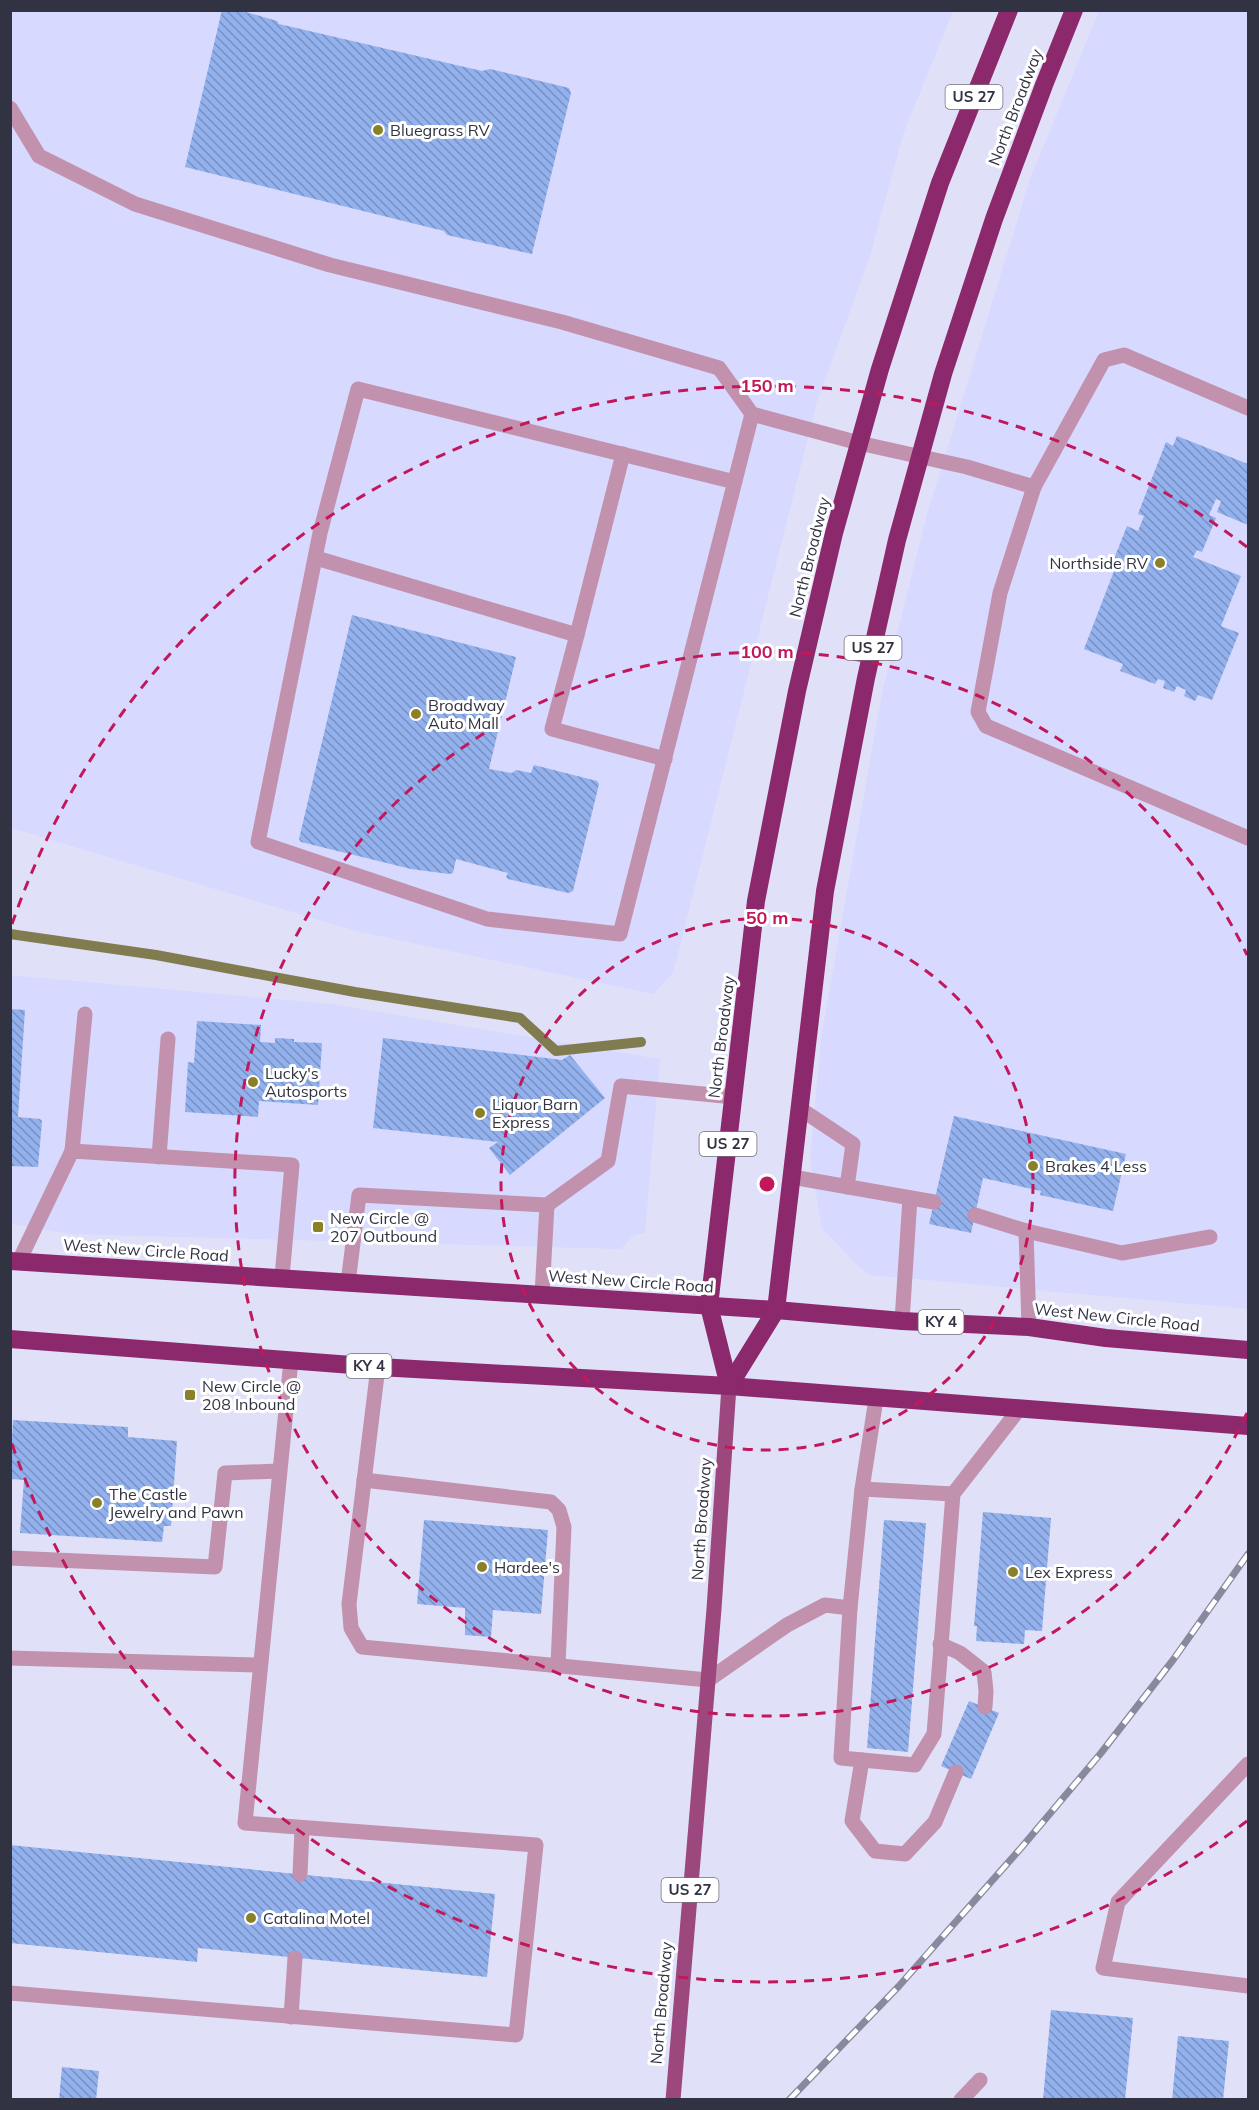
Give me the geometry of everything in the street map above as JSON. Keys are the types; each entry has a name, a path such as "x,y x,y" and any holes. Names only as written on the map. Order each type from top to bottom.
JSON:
{"highway":[{"name":"North Broadway","path":"729,1386 709,1306 756,901 797,691 834,532 879,369 940,183 1009,10"},
{"name":"North Broadway","path":"776,1310 825,891 866,678 897,540 943,374 994,219 1074,10"},
{"name":"West New Circle Road","path":"15,1261 1029,1327 1106,1338 1248,1350"},
{"name":"US 27","path":"729,1386 776,1310"},
{"name":"KY 4","path":"10,1339 378,1367 729,1386 1248,1426"}],"main road":[{"name":"North Broadway","path":"673,2100 708,1680 729,1386"}],"lane":[{"path":"10,108 39,156 135,204 330,265 562,322 718,368 752,414 859,443 966,467 1034,487"},
{"path":"1248,408 1124,355 1104,360 1034,487 1000,593 978,712 986,726 1248,838"},
{"path":"735,482 358,389 316,558 258,842 487,919 620,934 665,759 735,482 752,414"},
{"path":"622,454 552,729 665,759"},
{"path":"316,558 577,635"},
{"path":"15,1261 72,1151 86,1014"},
{"path":"159,1157 168,1039"},
{"path":"348,1283 359,1194 547,1205 608,1161 621,1086 734,1097"},
{"path":"799,1108 853,1144 847,1187"},
{"path":"72,1151 292,1165 282,1277"},
{"path":"792,1177 934,1203"},
{"path":"902,1320 909,1198"},
{"path":"542,1295 547,1205"},
{"path":"975,1215 1026,1231 1122,1252 1210,1237"},
{"path":"1026,1231 1029,1327"},
{"path":"10,1993 516,2035 537,1845 245,1823 291,1360"},
{"path":"378,1367 349,1604 351,1628 362,1647 708,1680 787,1625 825,1605 850,1608"},
{"path":"876,1399 862,1489 850,1608 842,1758 915,1765 934,1734 953,1494 1020,1408"},
{"path":"10,1558 215,1567 225,1473 279,1471"},
{"path":"364,1480 551,1502 559,1510 564,1527 558,1665"},
{"path":"862,1489 953,1494"},
{"path":"940,1644 960,1653 984,1672 985,1707"},
{"path":"10,1658 260,1665"},
{"path":"861,1760 852,1821 875,1851 905,1854 935,1822 956,1772"},
{"path":"1248,1764 1118,1902 1103,1968 1248,1986"},
{"path":"300,1874 302,1829"},
{"path":"291,2017 295,1958"},
{"path":"961,2100 980,2080"}],"shaded area":[{"path":"10,11 953,11 903,135 870,256 817,402 673,973 653,994 356,931 11,828"},
{"path":"1099,11 1248,11 1248,1309 870,1275 857,1265 822,1228 810,1159 821,1038 882,693 926,518 1030,179"},
{"path":"10,975 331,1004 660,1059 645,1233 634,1235 621,1249 70,1234 11,1224"}],"building":[{"name":"Bluegrass RV","path":"222,10 239,10 277,21 279,24 482,71 490,69 569,88 571,93 532,254 447,235 444,231 185,167"},
{"name":"Northside RV","path":"1177,436 1248,464 1248,525 1217,512 1221,501 1216,499 1209,515 1216,518 1202,552 1197,550 1193,557 1241,576 1221,626 1239,633 1212,700 1198,695 1195,701 1184,696 1186,690 1177,686 1174,692 1163,688 1165,681 1158,679 1155,684 1120,671 1123,664 1084,649 1114,571 1110,569 1127,526 1138,531 1144,516 1138,514 1166,442 1173,446"},
{"name":"Broadway Auto Mall","path":"352,615 516,657 489,769 512,773 516,770 531,773 534,765 597,781 599,784 573,891 568,893 508,879 506,877 508,873 456,859 453,873 449,874 411,869 301,842 299,839"},
{"path":"10,1009 25,1010 18,1117 42,1121 38,1167 10,1166"},
{"name":"Lucky's Autosports","path":"197,1021 261,1025 260,1042 275,1043 275,1038 294,1039 294,1042 322,1043 318,1105 259,1101 258,1117 185,1112 188,1062 194,1063"},
{"name":"Liquor Barn Express","path":"383,1038 562,1060 570,1055 605,1098 510,1175 489,1148 498,1142 373,1128"},
{"name":"Brakes 4 Less","path":"954,1116 1126,1154 1113,1211 1040,1195 1041,1191 983,1178 971,1233 929,1224"},
{"name":"The Castle Jewelry and Pawn","path":"13,1420 128,1427 128,1437 177,1441 171,1526 164,1526 162,1542 20,1533 24,1480 10,1479"},
{"name":"Lex Express","path":"983,1512 1051,1518 1042,1631 1025,1630 1024,1644 976,1641 977,1626 974,1626"},
{"name":"Hardee's","path":"424,1520 548,1530 541,1614 493,1610 491,1637 465,1635 465,1608 417,1604"},
{"path":"884,1520 926,1523 908,1752 867,1748"},
{"path":"969,1701 999,1713 971,1779 941,1766"},
{"name":"Catalina Motel","path":"10,1845 495,1894 487,1977 198,1948 197,1962 10,1943"},
{"path":"1051,2010 1133,2018 1125,2100 1043,2100"},
{"path":"1178,2036 1229,2041 1223,2100 1172,2100"},
{"path":"62,2067 99,2071 96,2100 59,2100"}],"waterway":[{"path":"10,934 156,955 355,992 520,1018 556,1051 641,1042"}],"railway":[{"path":"789,2100 899,1986 1101,1753 1173,1660 1248,1554"}],"place":[{"name":"Bluegrass RV","path":"378,130"},
{"name":"Northside RV","path":"1160,563"},
{"name":"Broadway Auto Mall","path":"416,714"},
{"name":"Lucky's Autosports","path":"253,1082"},
{"name":"Liquor Barn Express","path":"480,1113"},
{"name":"Brakes 4 Less","path":"1033,1166"},
{"name":"New Circle @ 207 Outbound","path":"318,1227"},
{"name":"New Circle @ 208 Inbound","path":"190,1395"},
{"name":"The Castle Jewelry and Pawn","path":"97,1503"},
{"name":"Hardee's","path":"482,1567"},
{"name":"Lex Express","path":"1013,1572"},
{"name":"Catalina Motel","path":"251,1918"}]}
